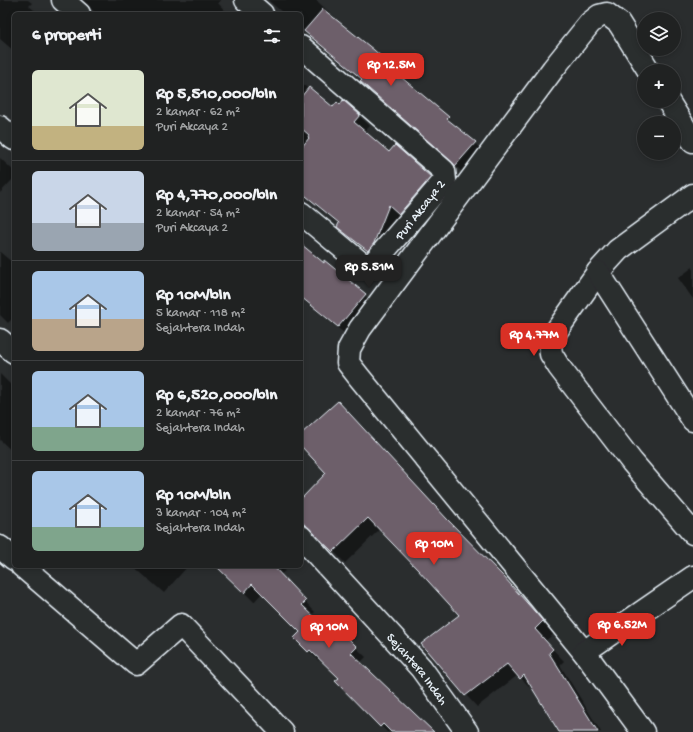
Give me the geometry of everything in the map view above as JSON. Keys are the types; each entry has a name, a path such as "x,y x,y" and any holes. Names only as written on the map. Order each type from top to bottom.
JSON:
{"street":[{"path":"63,0 77,12"},
{"path":"246,0 260,12"},
{"path":"643,732 584,652 348,363 349,349 365,323 553,69 590,23 612,7 619,23 645,64"},
{"name":"Puri Akcaya 2","path":"303,49 444,171 446,176 445,180 371,266 366,267 362,264 303,215"},
{"path":"672,108 693,141"},
{"path":"0,127 12,137"},
{"path":"693,195 618,250 598,272 557,330 550,345 551,354 558,367 632,462 693,534"},
{"path":"598,272 693,420"},
{"path":"0,340 12,350"},
{"name":"Sejahtera Indah","path":"303,539 421,668 467,732"},
{"path":"0,547 12,557"},
{"path":"24,568 136,664 181,625 282,732"},
{"path":"584,652 693,577"}],"building":[{"path":"323,9 374,50 402,75 401,77 449,117 447,119 476,142 455,166 360,81 362,79 304,31"},
{"path":"309,87 333,107 337,102 340,105 343,100 360,115 354,122 389,152 395,145 431,177 399,214 389,205 374,243 368,251 337,227 339,223 303,194 303,146 309,138 309,135 303,130 303,94"},
{"path":"303,246 324,263 324,260 366,294 338,327 303,299"},
{"path":"338,401 447,519 504,577 543,621 535,629 553,649 549,653 598,732 559,732 524,675 520,679 507,664 465,696 421,644 459,615 418,570 368,518 333,552 303,523 303,497 326,473 303,448 303,432"},
{"path":"218,568 275,568 306,601 302,605 333,635 339,629 357,647 351,653 434,732 391,732 383,724 380,727 335,681 339,678 310,650 308,652 294,638 300,632 252,584 244,593"}]}
